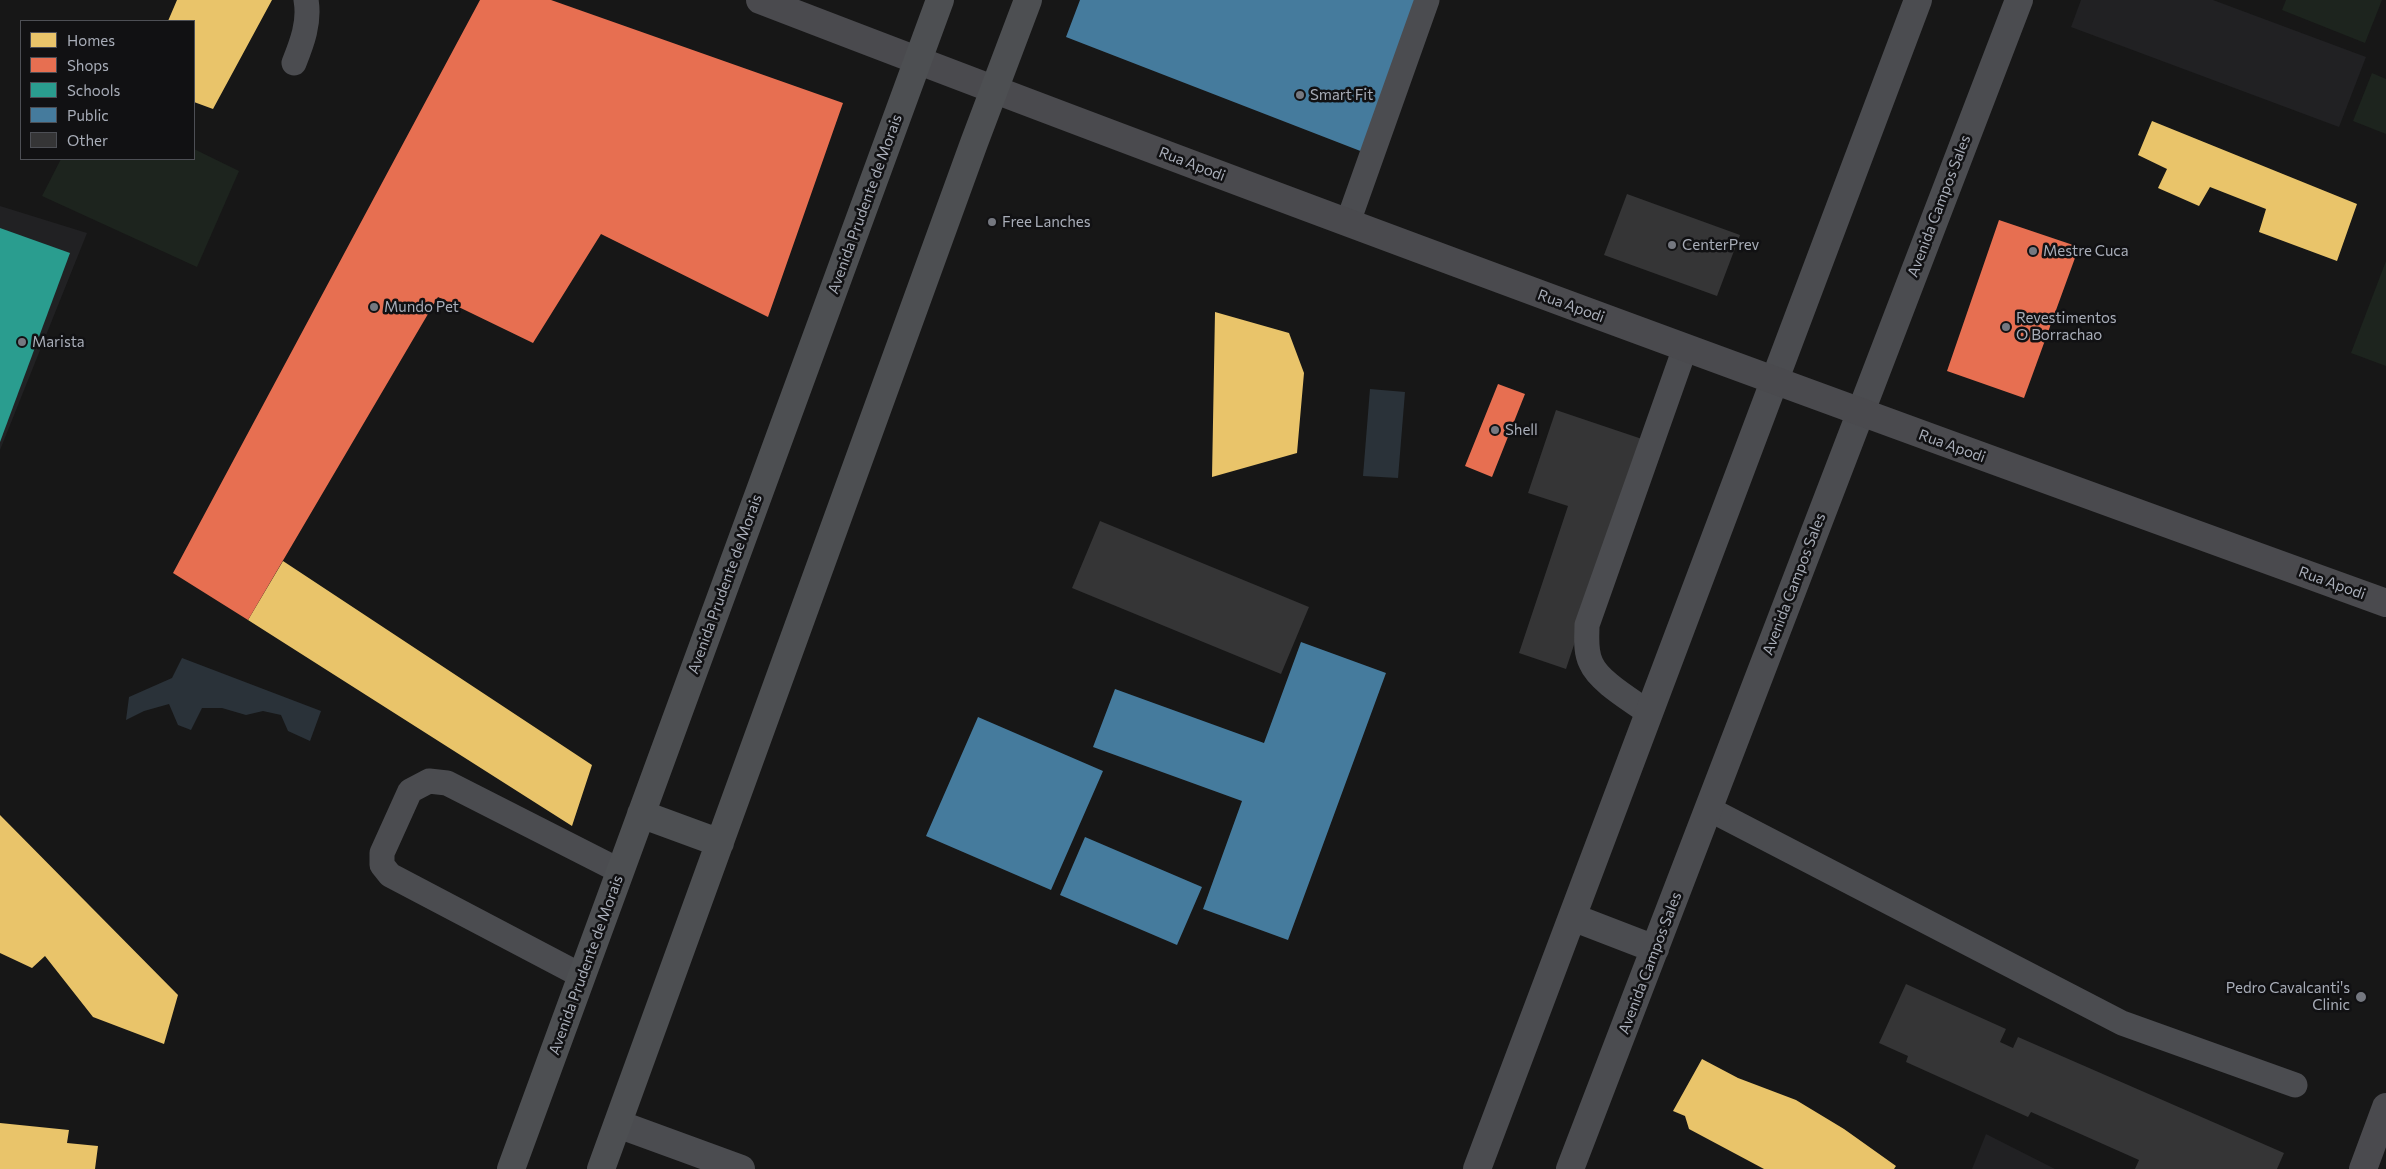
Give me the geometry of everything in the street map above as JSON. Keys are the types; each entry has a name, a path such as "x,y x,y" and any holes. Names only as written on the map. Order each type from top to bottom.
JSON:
{"main road":[{"name":"Rua Apodi","path":"760,0 994,90 1775,382 2386,603"},
{"name":"Avenida Prudente de Morais","path":"511,1169 940,0"},
{"path":"601,1169 1028,0"},
{"path":"641,814 720,843"},
{"path":"2363,1169 2386,1108"}],"street":[{"path":"1477,1169 1918,0"},
{"name":"Avenida Campos Sales","path":"1570,1169 1656,948 1859,412 2019,0"},
{"path":"1572,917 1656,948"},
{"path":"618,1124 741,1169"}],"lane":[{"path":"294,64 304,39 308,8 306,0"},
{"path":"1348,222 1427,0"},
{"path":"1649,713 1602,678 1591,664 1587,647 1587,625 1685,348"},
{"path":"582,976 390,875 382,865 382,853 410,791 429,781 447,784 620,871"},
{"path":"1709,809 2122,1024 2295,1085"}],"shaded area":[{"path":"2081,0 2213,0 2366,57 2339,127 2071,27"},
{"path":"2286,0 2382,0 2365,43 2282,10"},
{"path":"2372,73 2386,79 2386,134 2353,121"},
{"path":"195,149 239,171 197,267 42,196 60,160 195,160"},
{"name":"Marista","path":"0,206 87,233 0,450"},
{"path":"2386,261 2386,366 2351,353"},
{"path":"1370,389 1405,392 1398,478 1363,476"},
{"path":"182,658 321,711 310,741 288,731 281,715 263,711 246,715 222,708 202,708 191,730 178,725 169,704 144,711 126,720 129,697 172,678"},
{"path":"1986,1134 2055,1169 1972,1169"}],"building: Homes":[{"path":"177,0 272,0 213,109 195,102 195,20 168,20"},
{"path":"2152,121 2357,204 2337,261 2259,232 2266,209 2210,187 2199,206 2158,188 2167,169 2138,155"},
{"path":"1215,312 1289,333 1304,373 1297,453 1212,477"},
{"path":"283,561 592,765 572,826 248,620"},
{"path":"0,815 178,995 164,1044 93,1017 45,956 32,968 0,953"},
{"path":"1702,1059 1738,1078 1796,1100 1844,1129 1896,1166 1894,1169 1764,1169 1689,1129 1685,1116 1673,1111"},
{"path":"0,1123 69,1130 67,1143 98,1146 95,1169 0,1169"}],"building: Shops":[{"name":"Mundo Pet","path":"480,0 551,0 843,103 768,317 601,234 533,343 438,297 248,620 173,573"},
{"name":"Revestimentos O Borrachao","path":"1999,220 2079,247 2024,398 1947,371"},
{"name":"Shell","path":"1498,384 1525,394 1492,477 1465,466"}],"building: Schools":[{"name":"Marista","path":"0,228 70,253 0,442"}],"building: Public":[{"name":"Smart Fit","path":"1080,0 1423,0 1363,152 1066,37"},
{"path":"1301,642 1386,673 1288,940 1203,909 1242,801 1093,747 1115,689 1264,743"},
{"path":"978,717 1103,771 1051,890 926,836"},
{"path":"1085,837 1202,887 1177,945 1060,895"}],"building: Other":[{"name":"CenterPrev","path":"1627,194 1740,235 1717,296 1604,255"},
{"path":"1556,410 1642,439 1566,669 1519,653 1568,506 1528,493"},
{"path":"1100,521 1309,607 1281,674 1072,588"},
{"path":"1906,984 2006,1029 2000,1042 2013,1048 2018,1037 2284,1153 2277,1169 2135,1169 2139,1160 2031,1112 2028,1117 1906,1062 1908,1056 1879,1043"}],"place":[{"name":"Smart Fit","path":"1300,95"},
{"name":"Free Lanches","path":"992,222"},
{"name":"CenterPrev","path":"1672,245"},
{"name":"Mestre Cuca","path":"2033,251"},
{"name":"Mundo Pet","path":"374,307"},
{"name":"Revestimentos O Borrachao","path":"2006,327"},
{"name":"Marista","path":"22,342"},
{"name":"Shell","path":"1495,430"},
{"name":"Pedro Cavalcanti's Clinic","path":"2361,997"}]}
